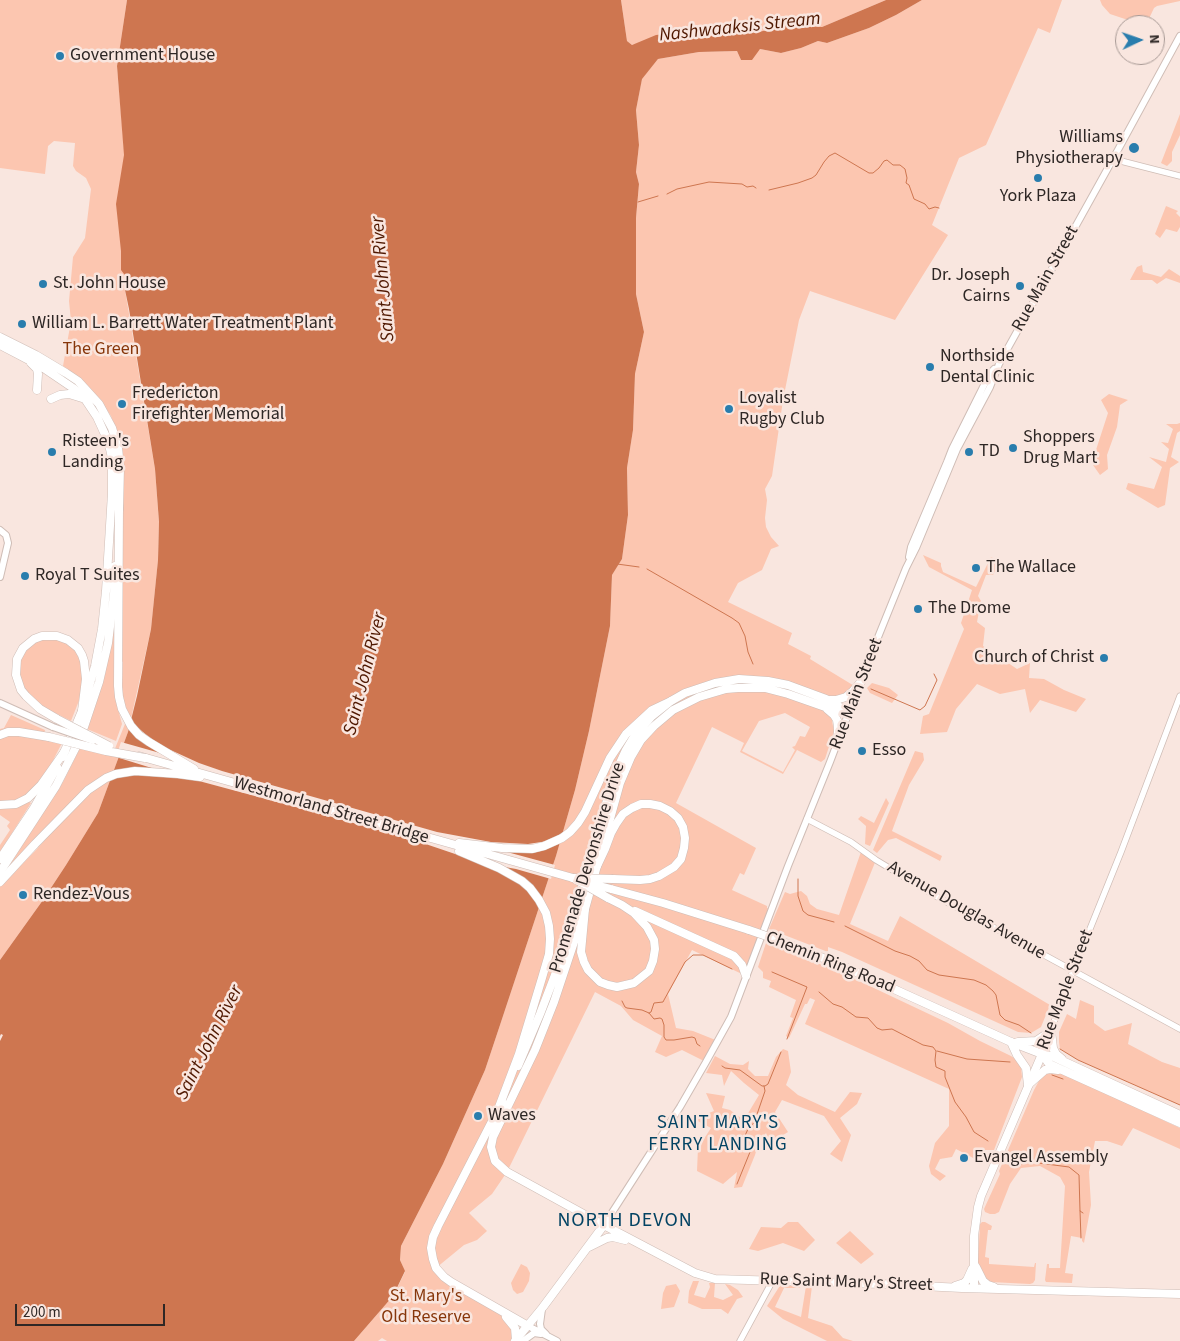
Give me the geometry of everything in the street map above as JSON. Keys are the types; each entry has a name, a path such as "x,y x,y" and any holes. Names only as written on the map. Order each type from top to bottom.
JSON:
{"main road":[{"name":"Rue Main Street","path":"604,1225 680,1107 731,1017 906,568 918,544 957,449 990,386 999,364 1180,36"},
{"path":"0,337 36,355 78,381 99,404 112,428 118,448 120,467 119,697 126,717 139,735 200,773"},
{"path":"0,345 57,377 85,399 97,417 108,441 112,476 104,615 95,666 82,711 65,751 34,808 0,859"},
{"path":"30,361 38,374 37,390"},
{"path":"51,399 69,394 85,399"},
{"path":"0,872 56,786 79,741 92,704 104,663 111,620 119,505"},
{"path":"0,530 8,538 0,577"},
{"name":"Westmorland Street Bridge","path":"82,711 86,679 82,654 68,640 57,636 42,636 34,639 24,648 17,659 16,675 21,690 55,723 109,746 145,758 611,889"},
{"name":"Promenade Devonshire Drive","path":"495,1307 451,1282 436,1268 431,1248 433,1237 499,1107 555,975 572,925 608,796 620,762 635,735 651,717 671,701 703,686 739,679 768,681 788,685 849,712"},
{"path":"838,740 837,720 826,703 846,697 861,682"},
{"name":"Promenade Devonshire Drive","path":"534,1188 507,1172 495,1161 491,1147 493,1137 535,1050 563,978 585,909 616,797 631,757 654,726 673,710 715,691 759,688 826,703"},
{"path":"434,840 526,849 544,846 562,838 578,823 585,812 604,768 621,741 652,710 671,701"},
{"path":"0,704 55,723"},
{"path":"0,734 19,732 145,758"},
{"path":"0,805 16,804 28,798 41,785 65,751"},
{"path":"0,882 88,790 106,778 116,774 135,771 213,777"},
{"path":"573,878 640,880 659,876 674,867 681,859 685,838 683,827 678,818 660,806 641,804 632,808 616,824 597,866"},
{"path":"434,840 499,868 517,878 526,884 539,900 546,913 550,939 549,954 519,1054 499,1107"},
{"path":"573,878 622,905 734,956 742,965 746,976"},
{"name":"Chemin Ring Road","path":"611,889 693,912 778,940 842,966 1011,1042 1064,1061 1180,1114"},
{"path":"585,909 581,942 584,962 588,970 600,982 617,987 634,983 649,971 655,949 647,927 634,913 622,905"},
{"path":"1028,1085 1026,1068 1011,1042 1036,1041 1052,1031 1053,1048 1056,1054 1064,1061"},
{"name":"Chemin Ring Road","path":"1042,1054 1050,1064 1180,1123"},
{"name":"Rue Maple Street","path":"974,1288 975,1225 981,1196 1042,1054"},
{"path":"1028,1085 1045,1070 1064,1071"},
{"name":"Rue Saint Mary's Street","path":"534,1188 705,1277 727,1280 1180,1294"},
{"path":"518,1341 604,1225"},
{"path":"587,1248 607,1238 620,1238 637,1243"},
{"path":"954,1286 967,1280 974,1263"},
{"path":"974,1263 978,1274 984,1282 991,1286 1005,1289"},
{"path":"495,1307 557,1341"},
{"path":"495,1307 511,1322 515,1328 518,1341"},
{"path":"543,1307 540,1324 547,1335"},
{"path":"518,1341 534,1333 547,1335"}],"street":[{"path":"1113,159 1180,176"},
{"name":"Rue Maple Street","path":"1042,1054 1180,696"},
{"name":"Avenue Douglas Avenue","path":"807,819 851,842 876,860 934,895 1180,1029"},
{"path":"740,1341 774,1280"}],"green space":[{"name":"The Green","path":"0,0 127,0 117,66 135,279 125,290 155,469 159,523 158,560 151,629 128,732 98,813 43,900 0,960 0,887 64,818 7,869 63,782 80,748 112,756 127,719 122,690 123,662 121,661 123,459 119,438 111,416 87,385 63,366 71,321 69,301 73,257 85,238 91,189 86,178 76,171 73,166 75,143 54,141 48,146 45,174 0,168"},
{"path":"621,0 886,0 822,27 786,25 759,32 727,32 718,37 682,32 632,45 627,41"},
{"name":"St. Mary's Old Reserve","path":"922,0 1062,0 1050,33 1038,28 986,145 959,158 932,225 948,235 895,320 810,291 799,320 783,400 772,476 765,489 767,500 766,527 771,537 779,546 771,549 762,570 738,583 728,602 792,633 788,644 811,656 810,659 856,687 853,691 826,699 825,707 836,718 832,721 834,731 825,759 821,762 797,750 783,774 740,752 744,743 712,727 676,803 756,848 744,875 740,873 732,890 771,909 746,976 692,950 668,994 676,1028 693,1031 718,1041 706,1062 682,1050 666,1057 655,1052 662,1036 633,1020 621,1006 595,992 507,1172 492,1194 469,1213 487,1231 477,1240 464,1245 436,1268 495,1307 511,1322 515,1341 387,1341 382,1338 378,1341 354,1341 393,1296 405,1272 400,1260 401,1246 443,1164 485,1070 556,856 575,790 589,731 610,626 612,575 622,559 628,515 627,468 633,430 635,374 644,332 636,294 636,218 639,184 636,172 639,145 636,110 642,78 658,59 699,52 737,51 741,60 760,49 781,53 818,41 827,43 869,28","holes":["785,713 810,727 805,737 800,736 795,746 792,747 795,750 783,772 742,751 759,721"]},
{"path":"1100,0 1180,0 1157,6 1151,15 1115,16 1110,14"},
{"path":"1180,114 1180,135 1172,152 1172,161 1167,166 1161,163"},
{"path":"1166,206 1178,211 1176,213 1180,217 1180,227 1177,232 1166,229 1160,238 1155,234"},
{"path":"1142,265 1143,272 1161,277 1169,269 1180,276 1180,283 1166,278 1157,284 1152,280 1130,280 1137,267"},
{"path":"1109,394 1128,400 1120,405 1117,427 1107,455 1108,469 1100,475 1093,465 1108,413 1101,400"},
{"path":"1180,423 1180,431 1177,433 1171,457 1179,462 1170,468 1165,505 1158,508 1126,489 1128,483 1154,489 1162,467 1149,457 1166,462 1169,449 1161,442 1168,443 1173,429 1166,424"},
{"path":"923,555 941,563 943,572 976,587 991,557 1000,561 993,575 986,575 978,596 981,601 977,622 985,628 983,646 1017,669 1030,663 1029,678 1044,679 1086,699 1076,712 1040,700 1030,713 1025,689 1000,694 977,684 956,709 947,732 920,734 923,716 929,714 964,629 961,623 972,590 929,567"},
{"path":"115,618 117,705 122,724 116,741 87,729 105,674"},
{"path":"46,638 64,641 74,648 81,661 83,679 80,698 71,721 46,710 23,689 20,680 19,664 26,648"},
{"path":"872,683 889,688 898,695 892,703 870,693 867,688"},
{"path":"11,715 45,730 44,734 0,732 0,729 4,728"},
{"path":"11,735 33,736 34,738 62,743 46,774 32,792 18,800 0,802 0,737"},
{"path":"915,751 923,753 924,760 909,785 892,831 942,856 940,861 896,838 888,840 877,853 873,850"},
{"path":"886,798 889,803 870,846 865,844 866,826 858,819 861,816 874,823"},
{"path":"28,801 31,803 0,852 0,845 10,830 7,826 10,822 0,815 0,807"},
{"path":"862,849 876,860 850,924 888,941 900,916 1050,1005 1041,1027 1031,1033 1018,1032 842,952 828,947 828,952 769,929 785,892 790,894 801,891 807,896 810,904 817,909 839,915"},
{"path":"766,943 840,972 948,1023 1017,1060 1021,1067 1022,1077 994,1150 985,1150 977,1160 956,1149 952,1157 940,1159 935,1169 946,1176 940,1181 931,1174 929,1166 935,1143 949,1126 949,1089 805,1024 815,1000 810,998 807,1004 805,1004 789,1038 786,1036 793,1018 790,1017 796,1000 769,987 771,981 763,978 763,972 758,967"},
{"path":"1080,1000 1094,1006 1094,1023 1105,1031 1132,1023 1128,1044 1162,1062 1180,1068 1180,1105 1078,1060 1060,1049 1059,1032 1067,1014 1076,1019"},
{"path":"783,1049 788,1051 791,1072 786,1085 798,1095 835,1112 850,1092 862,1093 857,1104 840,1118 851,1135 842,1162 830,1154 841,1141 824,1116 782,1100 775,1112 788,1132 770,1143 766,1133 759,1142 742,1187 734,1188 737,1172 723,1184 697,1171 698,1148 711,1128 694,1119 714,1111 706,1093 725,1096 722,1108 730,1110 744,1120 759,1095 731,1071 724,1086 722,1075 706,1073 715,1056 730,1064 743,1065 749,1061 748,1069 755,1076 768,1076 776,1057"},
{"path":"1046,1073 1062,1073 1180,1128 1180,1149 1133,1128 1122,1146 1107,1141 1095,1141 1089,1172 1091,1205 1084,1243 1082,1238 1071,1236 1065,1273 1073,1274 1072,1283 1046,1282 1045,1280 1047,1264 1049,1264 1049,1268 1060,1268 1065,1186 1060,1177 1040,1166 1021,1168 1010,1184 999,1212 990,1214 985,1212 984,1209 1034,1090"},
{"path":"788,1222 798,1222 815,1240 804,1251 783,1243 758,1251 749,1249 761,1227 781,1228"},
{"path":"982,1222 992,1226 991,1230 988,1230 985,1257 989,1258 989,1264 1034,1267 1036,1263 1035,1280 1033,1283 991,1282 983,1276 978,1262 980,1224"},
{"path":"850,1231 874,1254 861,1264 836,1243"},
{"path":"521,1264 527,1267 530,1273 529,1281 523,1292 517,1294 513,1290 511,1283"},
{"path":"693,1281 699,1281 694,1295 705,1298 710,1287 709,1283 715,1283 714,1297 723,1300 733,1295 725,1284 738,1290 743,1297 737,1299 728,1314 721,1309 702,1309 688,1303 689,1291"},
{"path":"676,1284 680,1291 674,1307 661,1309 666,1286"},
{"path":"781,1284 801,1284 800,1288 784,1288 775,1307 801,1317 806,1286 812,1286 808,1318 832,1326 843,1338 853,1341 827,1341 783,1319 767,1306"}],"water":[{"name":"Saint John River","path":"127,0 621,0 627,41 632,45 656,35 682,32 718,37 727,32 759,32 786,25 822,27 886,0 922,0 869,28 827,43 818,41 781,53 760,49 752,60 741,60 737,51 699,52 658,59 642,79 636,110 639,145 636,172 639,184 636,218 636,294 644,332 635,374 633,430 627,468 628,515 622,559 612,575 610,626 589,731 575,790 556,856 485,1070 443,1164 401,1246 400,1260 405,1271 393,1296 354,1341 0,1341 0,1041 3,1035 1,1034 0,1036 0,960 43,900 98,813 128,732 137,696 151,629 158,560 159,522 155,469 125,290 130,282 121,270 116,204 124,155 117,66"}],"pier":[{"path":"131,719 150,738 164,747 199,763 437,832 491,842 528,844 548,841 566,830 563,841 507,852 555,865 551,879 505,867 526,888 507,875 461,856 408,838 199,781 183,778 110,773 123,769 155,769 116,757 121,742 160,753 139,739"}],"waterway":[{"path":"769,190 812,178 829,156 835,153 869,173 873,173 887,160 893,165 900,165 905,169 906,183 909,185 914,199 925,204 929,209 939,208"},
{"path":"667,194 677,189 709,182 742,184 747,187 753,186 756,188"},
{"path":"638,202 658,196"},
{"path":"617,564 639,567"},
{"path":"647,569 739,623 753,664"},
{"path":"871,689 920,710 925,706 937,680 934,674"},
{"path":"798,879 798,896 803,911 808,915 834,922"},
{"path":"845,926 895,951 910,956 919,961 927,970 939,975 974,980 986,985 996,995 1000,1015 1005,1020 1019,1025 1031,1033"},
{"path":"649,1013 654,1003 663,1002 685,962 693,955 703,955 732,969"},
{"path":"772,972 807,987 787,1039"},
{"path":"819,992 833,1004 842,1007 856,1017 868,1018 877,1028 882,1030 892,1029 923,1045 933,1047 936,1051 936,1067 945,1071 945,1077 955,1102 974,1132 988,1141"},
{"path":"622,1001 627,1008 642,1010 649,1013 654,1019 662,1019 666,1040 692,1037 695,1038 700,1046"},
{"path":"1060,1049 1078,1060 1180,1105"},
{"path":"937,1051 967,1059 1010,1062"},
{"path":"722,1066 740,1070 762,1086 765,1086 768,1084 781,1052"},
{"path":"1052,1075 1063,1079"},
{"path":"744,1147 741,1144 749,1127 754,1123 765,1091 764,1086"},
{"path":"737,1184 750,1152 749,1149"},
{"path":"1011,1166 1031,1162 1069,1167 1079,1175 1080,1211 1083,1213"},
{"path":"1080,1211 1081,1238"}],"place":[{"name":"Government House","path":"60,56"},
{"name":"Williams Physiotherapy","path":"1134,148"},
{"name":"York Plaza","path":"1038,178"},
{"name":"St. John House","path":"43,284"},
{"name":"Dr. Joseph Cairns","path":"1020,286"},
{"name":"William L. Barrett Water Treatment Plant","path":"22,324"},
{"name":"Northside Dental Clinic","path":"930,367"},
{"name":"Fredericton Firefighter Memorial","path":"122,404"},
{"name":"Loyalist Rugby Club","path":"729,409"},
{"name":"Shoppers Drug Mart","path":"1013,448"},
{"name":"Risteen's Landing","path":"52,452"},
{"name":"TD","path":"969,452"},
{"name":"The Wallace","path":"976,568"},
{"name":"Royal T Suites","path":"25,576"},
{"name":"The Drome","path":"918,609"},
{"name":"Church of Christ","path":"1104,658"},
{"name":"Esso","path":"862,751"},
{"name":"Rendez-Vous","path":"23,895"},
{"name":"Waves","path":"478,1116"},
{"name":"Evangel Assembly","path":"964,1158"}],"district":[{"name":"SAINT MARY'S FERRY LANDING","path":"718,1135"},
{"name":"NORTH DEVON","path":"625,1222"}],"water label":[{"name":"Nashwaaksis Stream","path":"740,28"}]}
